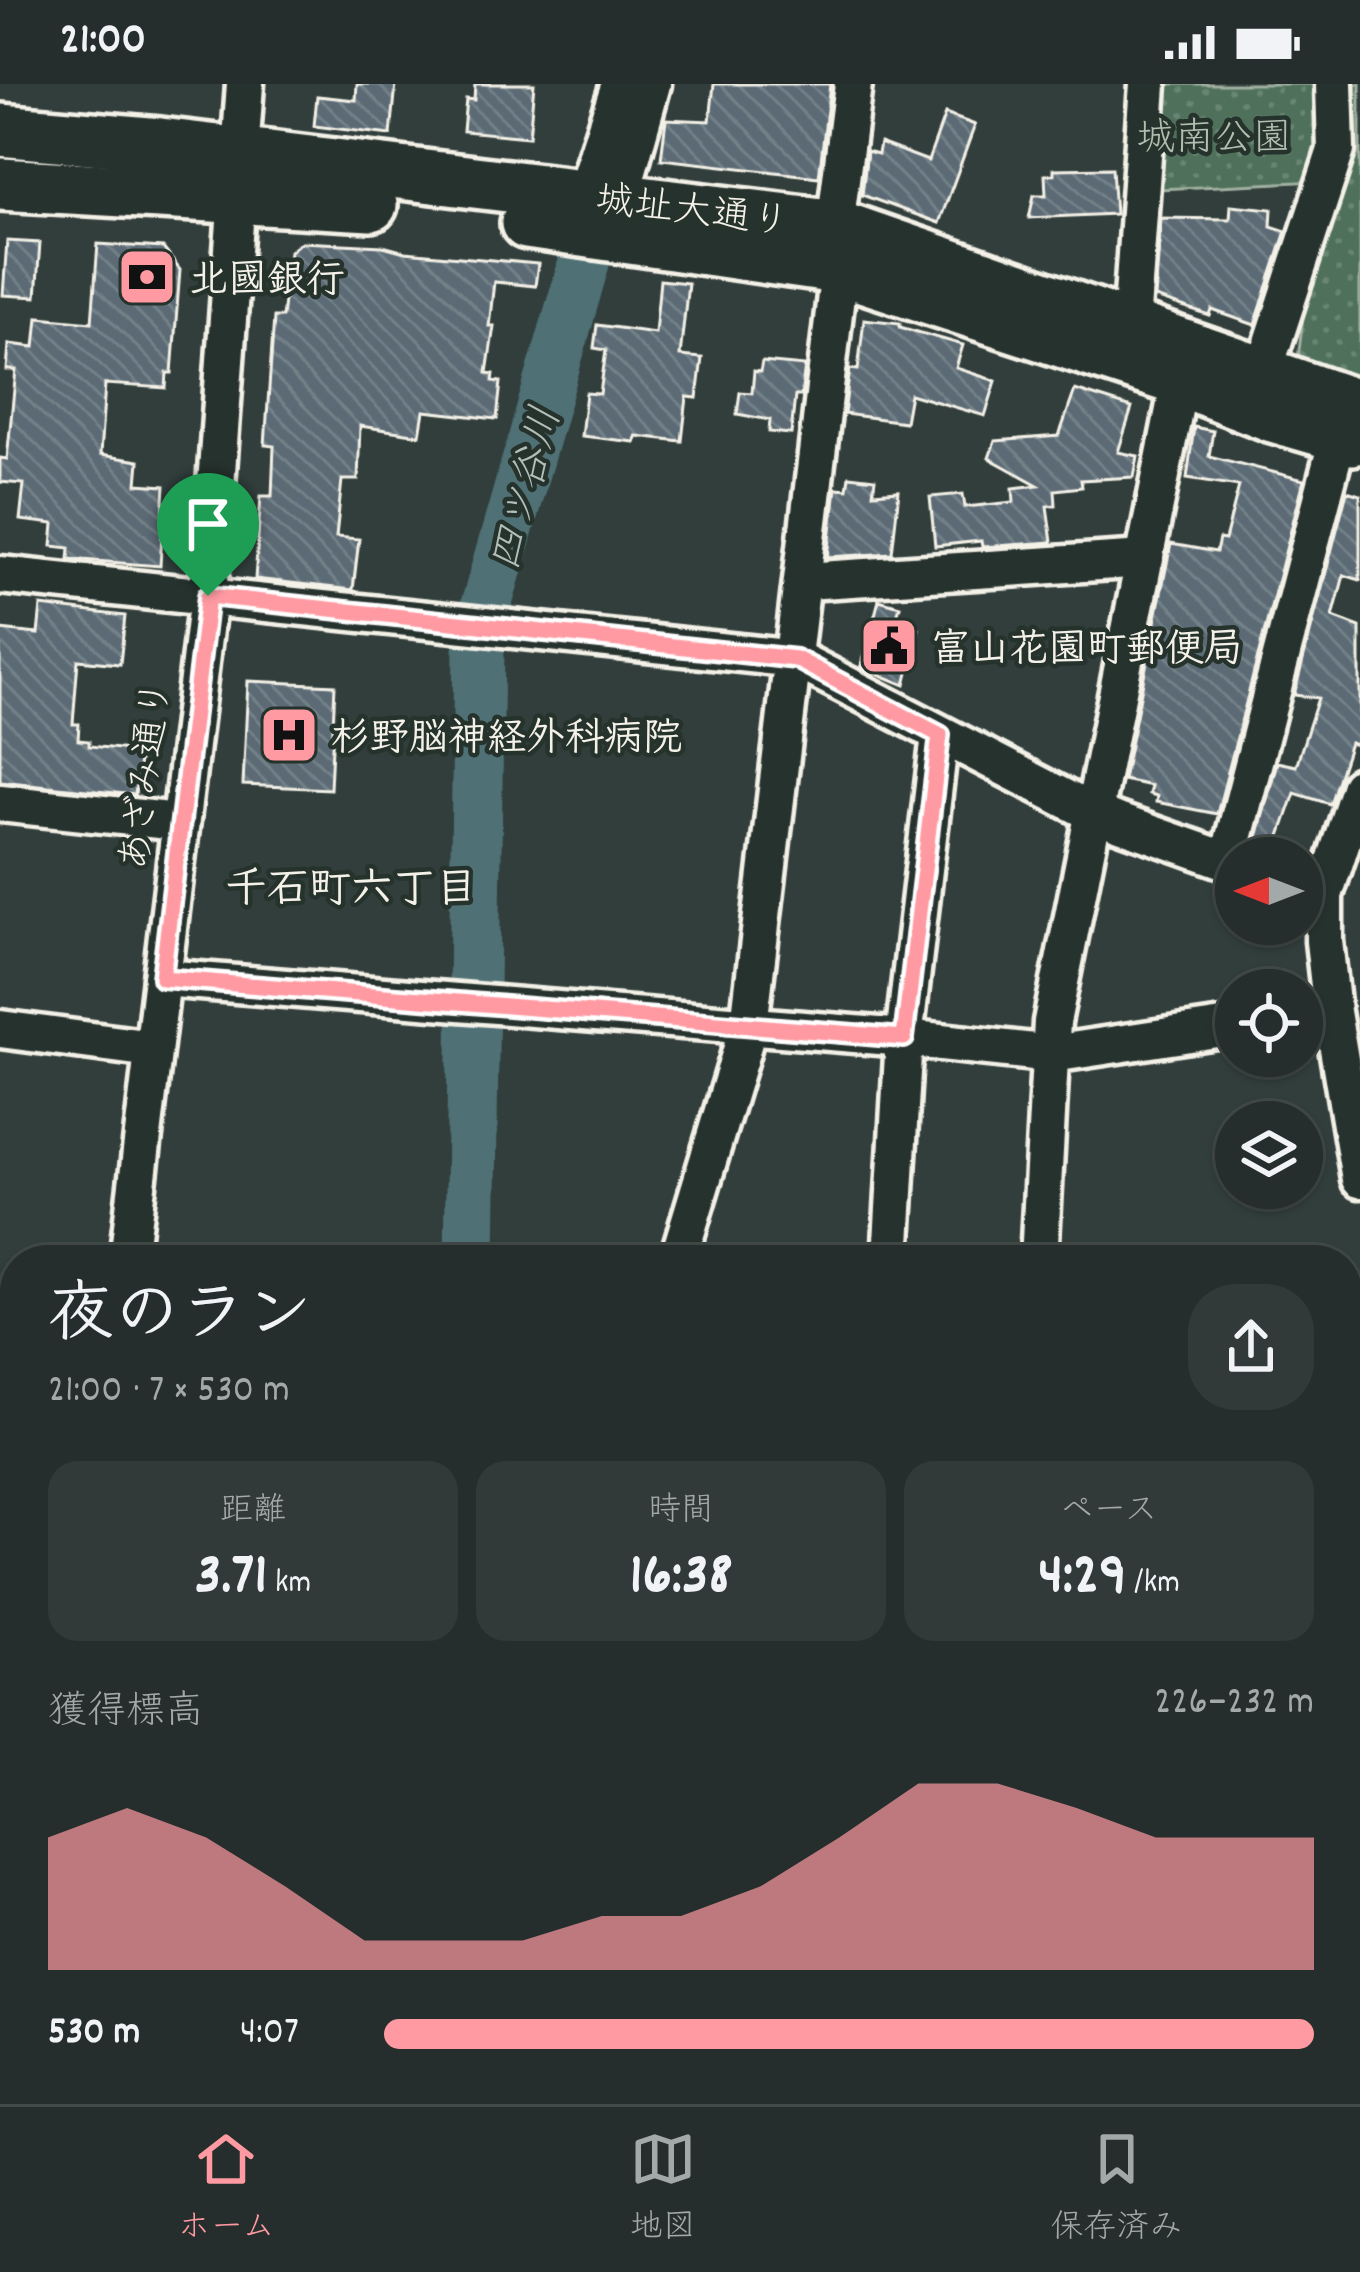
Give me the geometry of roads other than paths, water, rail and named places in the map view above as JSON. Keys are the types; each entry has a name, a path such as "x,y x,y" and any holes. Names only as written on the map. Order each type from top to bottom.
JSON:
{"highway":[{"name":"城址大通り","path":"0,130 237,176 300,199 389,207 600,209 838,247 1131,326 1263,373 1353,428"},
{"name":"城址大通り","path":"0,184 237,176"},
{"name":"城址大通り","path":"838,247 1273,416 1353,428"}],"street":[{"name":"あざみ通り","path":"130,1245 208,596 245,84"},
{"path":"600,209 620,84"},
{"path":"600,209 652,84"},
{"path":"683,1245 749,1025 805,580 853,84"},
{"path":"1131,326 1148,84"},
{"path":"1263,373 1336,150 1334,84"},
{"path":"1040,1245 1052,1022 1180,380"},
{"path":"1239,837 1353,428"},
{"path":"805,580 1145,559"},
{"path":"0,575 796,659 1095,814 1215,856"},
{"path":"891,1245 904,1038 940,735"},
{"path":"1323,869 1360,786"},
{"path":"0,803 178,822"},
{"path":"1323,894 1360,907"},
{"path":"1321,969 1323,936"},
{"path":"162,978 1052,1054 1215,1030"},
{"path":"0,1029 152,1049"},
{"path":"1323,1037 1360,1179"}],"waterway":[{"name":"四ツ谷川","path":"470,1245 479,649 485,609 605,189"}],"place":[{"name":"北國銀行","path":"147,277"},
{"name":"富山花園町郵便局","path":"889,646"},
{"name":"杉野脳神経外科病院","path":"289,735"}],"district":[{"name":"千石町六丁目","path":"351,886"}],"park label":[{"name":"城南公園","path":"1214,135"}]}
